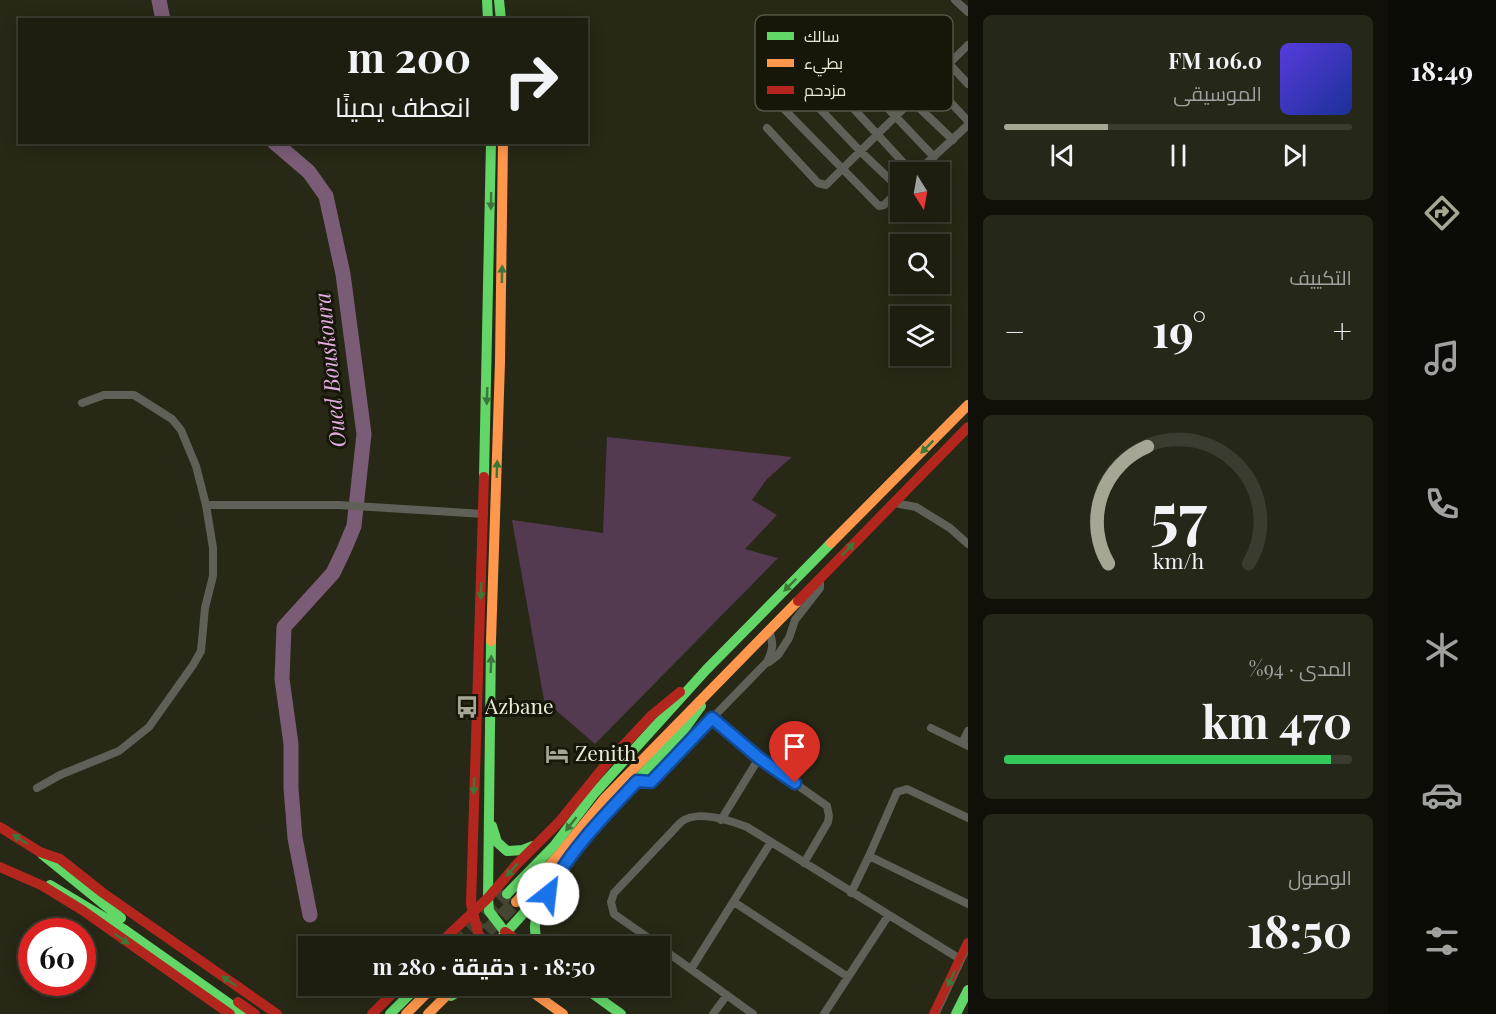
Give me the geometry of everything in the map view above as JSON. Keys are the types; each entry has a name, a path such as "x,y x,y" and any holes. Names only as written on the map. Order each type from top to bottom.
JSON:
{"main road":[{"path":"500,0 501,18"},
{"path":"488,1 488,18"},
{"path":"481,928 472,912 472,878 484,514 491,144"},
{"path":"482,936 486,904 489,807 489,717 500,371 503,144"},
{"path":"507,894 554,846 593,795 706,670 968,405"},
{"path":"516,902 559,855 605,798 968,427"},
{"path":"448,936 472,912 486,904 537,843 560,821 608,763 652,716 706,670"},
{"path":"502,936 556,877 603,817 685,728 719,681"},
{"path":"489,807 494,835 501,848 515,852 537,843"},
{"path":"0,827 40,852 130,929 244,1014"},
{"path":"40,852 60,859 103,893 277,1014"},
{"path":"0,866 49,884 130,929 255,1014"},
{"path":"0,866 43,886 81,910 230,1014"},
{"path":"533,936 535,916 556,877"},
{"path":"472,878 477,897 486,904 503,917 520,915"},
{"path":"455,929 472,878"},
{"path":"486,904 505,932 511,936"},
{"path":"455,929 481,928 505,932"},
{"path":"934,1014 968,943"},
{"path":"956,1014 965,1001 968,990"},
{"path":"361,1014 389,996"},
{"path":"372,1014 390,996"},
{"path":"390,1014 408,996"},
{"path":"406,1014 424,996"},
{"path":"432,1010 446,996"},
{"path":"432,1010 453,996"},
{"path":"538,996 563,1014"},
{"path":"596,996 621,1014"},
{"path":"266,1006 284,1014"}],"street":[{"path":"955,0 968,12"},
{"path":"953,59 967,46"},
{"path":"953,69 968,84"},
{"path":"929,162 968,123 953,106"},
{"path":"786,111 879,206 884,206 890,200"},
{"path":"822,111 890,180"},
{"path":"854,111 902,162"},
{"path":"889,111 934,158"},
{"path":"767,128 818,183 826,185 899,111"},
{"path":"923,111 953,140"},
{"path":"37,788 60,775 119,751 158,716 201,651 205,608 213,576 212,538 196,466 187,441 172,419 134,395 104,395 82,403"},
{"path":"894,503 916,507 950,528 968,544"},
{"path":"206,505 339,505 484,514"},
{"path":"637,781 651,782 767,662 778,655 789,638 795,620 820,588 820,578"},
{"path":"767,662 773,651 773,639 769,631"},
{"path":"712,718 759,758 825,804 828,809 828,822 804,863"},
{"path":"931,728 965,745 968,731"},
{"path":"721,820 759,758"},
{"path":"851,893 897,792 901,789 907,789 968,818"},
{"path":"645,936 614,914 611,902 614,893 687,818 698,816 747,827 960,959"},
{"path":"691,969 771,842"},
{"path":"869,856 968,904"},
{"path":"734,902 848,978"},
{"path":"824,1014 888,916"},
{"path":"670,954 753,1014"},
{"path":"713,1014 727,994"}],"shaded area":[{"path":"607,437 792,457 767,479 752,500 777,515 745,549 778,558 595,744 544,700 512,520 603,533"}],"waterway":[{"name":"Oued Bouskoura","path":"159,0 163,18"},
{"name":"Oued Bouskoura","path":"276,144 309,172 326,196 343,274 364,434 354,526 333,573 284,627 282,679 291,744 291,788 295,838 310,915"}],"tunnel":[{"path":"466,936 507,894"},
{"path":"482,936 516,902"}],"tram line":[{"path":"939,1014 968,952"}],"traffic: fast":[{"path":"487,0 488,18"},
{"path":"499,0 501,18"},
{"path":"484,477 491,144"},
{"path":"507,894 554,846 593,795 706,670 831,543"},
{"path":"491,641 488,898 489,911 505,932"},
{"path":"503,936 557,876 603,817 685,728 701,706"},
{"path":"492,826 497,842 507,851 523,850 533,846"},
{"path":"42,854 121,918"},
{"path":"50,885 125,930 244,1014"},
{"path":"536,936 535,923 550,890"},
{"path":"956,1014 968,990"},
{"path":"390,1014 408,996"},
{"path":"596,996 621,1014"}],"traffic: slow":[{"path":"491,641 500,362 503,144"},
{"path":"831,543 968,405"},
{"path":"516,902 559,855 605,798 798,601"},
{"path":"406,1014 424,996"},
{"path":"428,1014 446,996"},
{"path":"538,996 563,1014"}],"traffic: jam":[{"path":"798,601 968,427"},
{"path":"480,936 471,904 484,477"},
{"path":"448,936 488,898 517,864 560,821 607,763 652,715 680,692"},
{"path":"0,827 40,852 60,859 103,893 277,1014"},
{"path":"0,867 43,886 82,910 230,1014"},
{"path":"505,932 511,936"},
{"path":"934,1014 968,943"},
{"path":"372,1014 390,996"},
{"path":"238,1002 255,1014"}],"place":[{"name":"Azbane","path":"467,707"},
{"name":"Zenith","path":"557,754"}],"route":[{"path":"548,894 556,877 603,817 637,781 651,782 712,718 759,758 795,783"}]}
